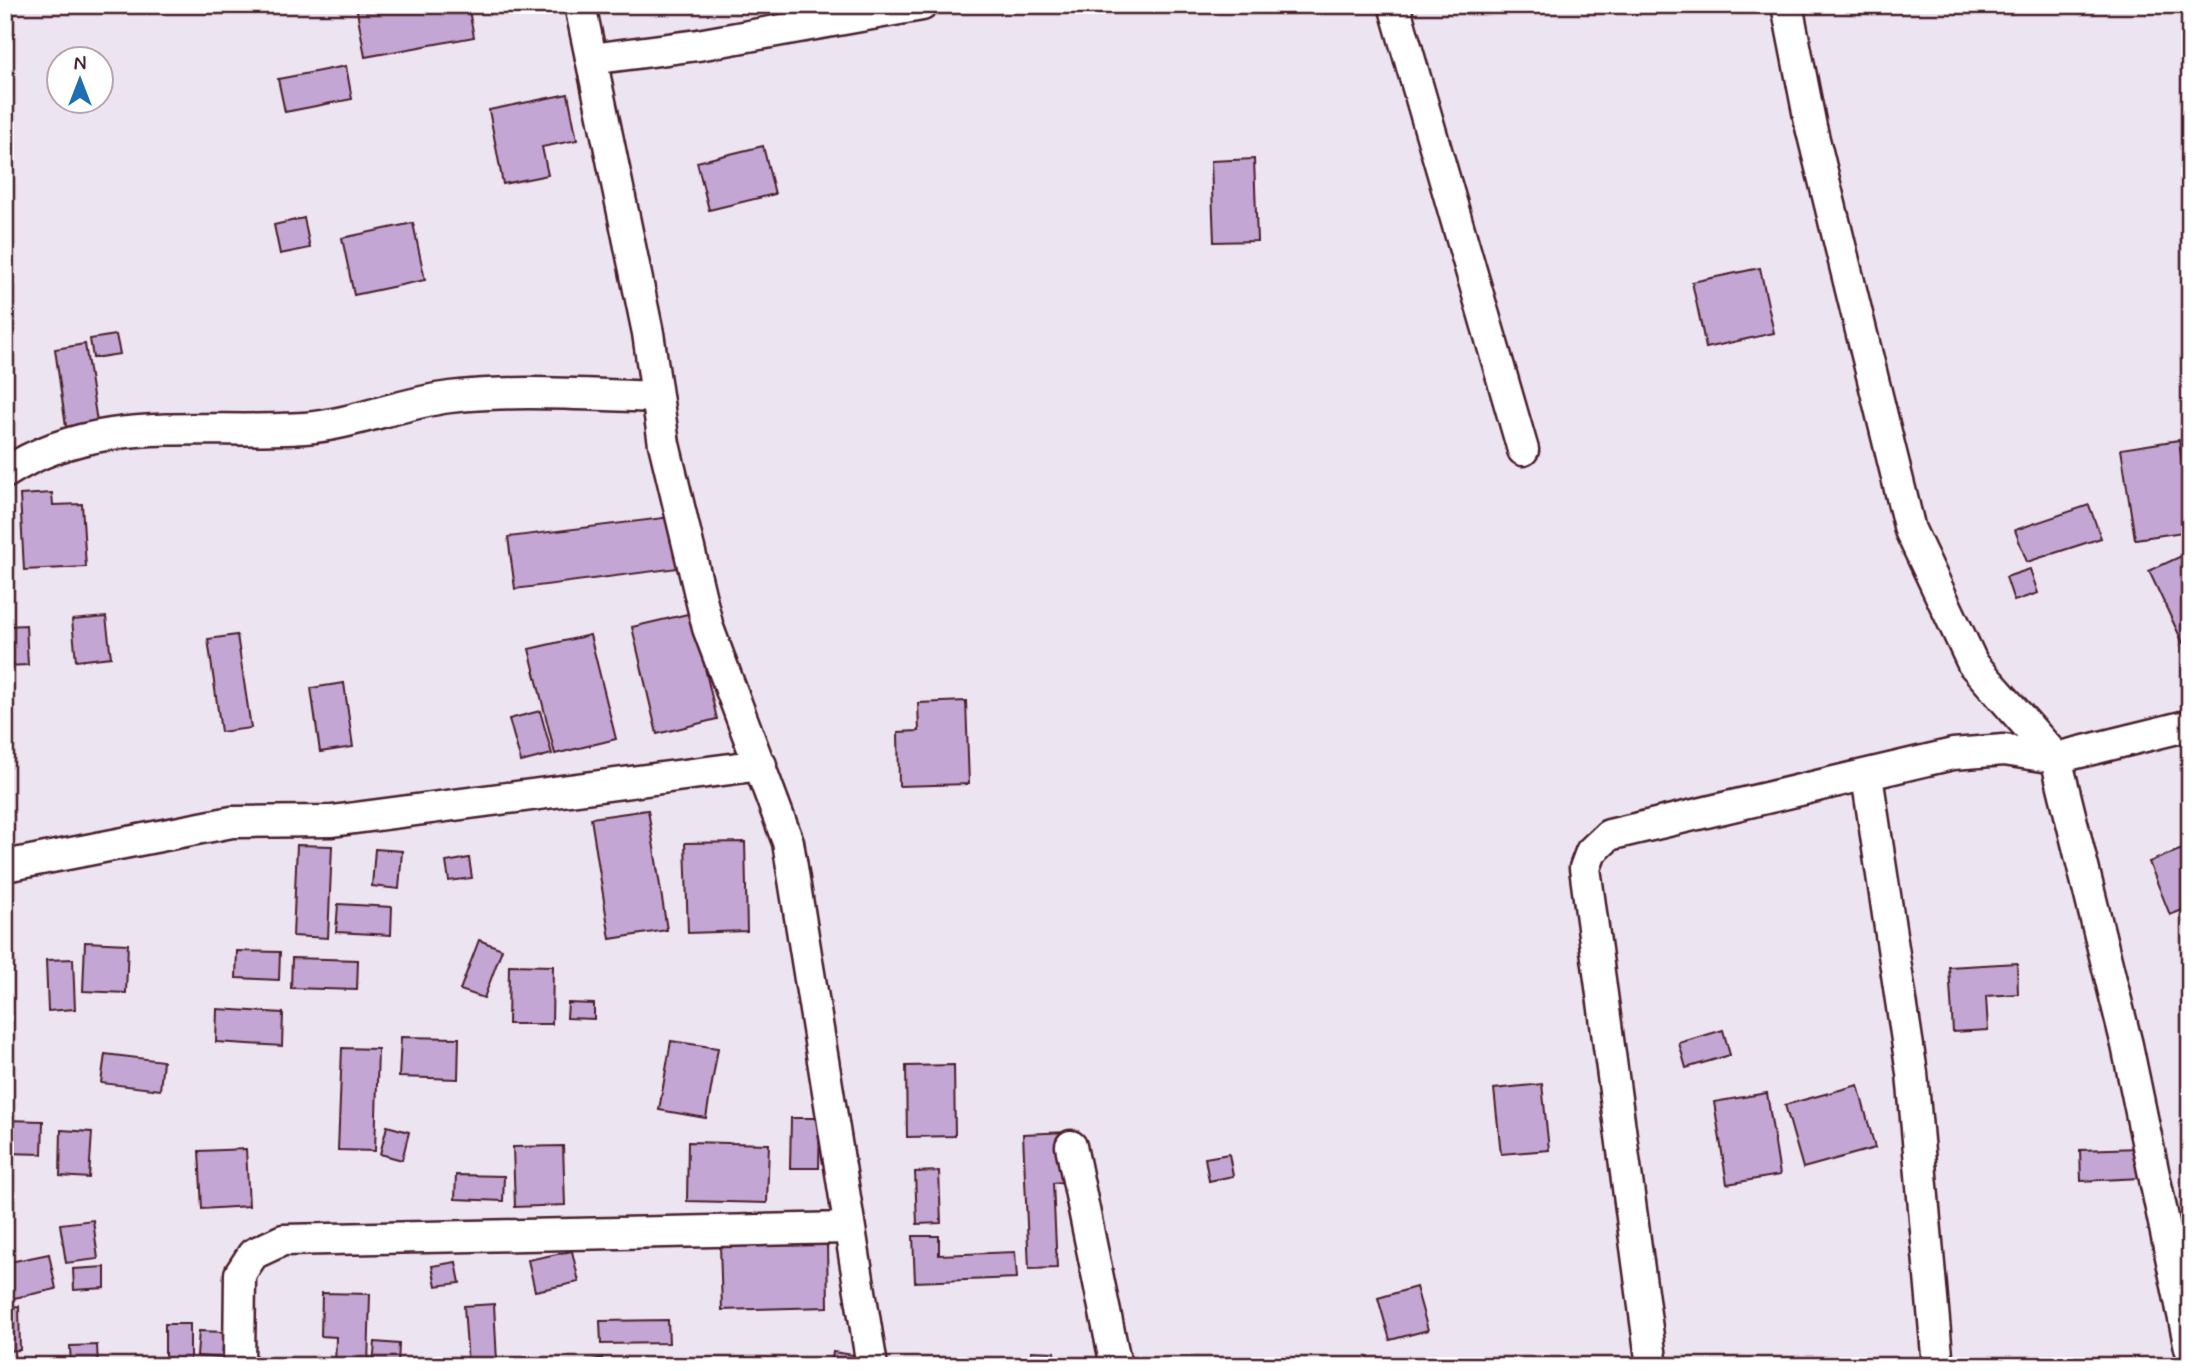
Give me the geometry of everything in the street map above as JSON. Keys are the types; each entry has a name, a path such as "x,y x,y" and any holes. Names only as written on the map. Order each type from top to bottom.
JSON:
{"street":[{"path":"580,5 648,333 664,444 708,628 788,842 872,1366"},
{"path":"591,59 698,45 922,5"},
{"path":"1394,5 1523,450"},
{"path":"1787,5 1811,127 1910,530 1973,664 2056,758 2127,1045 2190,1348"},
{"path":"5,472 29,457 66,442 154,428 307,428 449,397 538,393 657,397"},
{"path":"1652,1366 1585,868 1591,852 1609,835 1952,754 2004,750 2056,758 2190,725"},
{"path":"5,866 232,822 332,821 761,765"},
{"path":"1867,776 1912,1073 1938,1366"},
{"path":"1071,1146 1116,1366"},
{"path":"239,1366 240,1274 253,1254 283,1240 849,1228"}],"building":[{"path":"356,5 468,5 474,37 365,57"},
{"path":"346,66 352,99 285,112 278,79"},
{"path":"568,94 577,140 542,147 548,175 503,184 489,110"},
{"path":"763,146 775,194 709,210 697,162"},
{"path":"1254,159 1257,241 1214,242 1211,161"},
{"path":"304,218 310,248 280,254 274,225"},
{"path":"413,223 425,280 354,295 342,238"},
{"path":"1760,268 1774,333 1706,348 1692,282"},
{"path":"116,335 120,354 93,358 90,339"},
{"path":"85,344 97,422 66,427 55,349"},
{"path":"2179,440 2190,531 2135,539 2121,449"},
{"path":"52,493 53,505 82,504 86,567 24,570 20,495"},
{"path":"2089,505 2101,538 2027,562 2015,530"},
{"path":"671,517 678,568 515,589 508,537"},
{"path":"2190,552 2190,639 2183,643 2149,571"},
{"path":"2030,569 2038,593 2014,601 2006,577"},
{"path":"692,613 717,719 657,734 632,627"},
{"path":"106,617 111,657 76,661 72,620"},
{"path":"26,625 28,665 5,666 5,626"},
{"path":"237,635 251,728 221,732 208,639"},
{"path":"590,635 616,739 555,754 529,649"},
{"path":"344,683 353,747 320,752 311,688"},
{"path":"966,701 969,784 899,786 898,732 919,731 918,703"},
{"path":"540,711 552,754 521,762 509,719"},
{"path":"648,810 667,930 610,939 591,818"},
{"path":"745,842 747,931 688,933 685,843"},
{"path":"297,845 332,846 328,938 293,936"},
{"path":"2190,846 2190,907 2170,915 2149,862"},
{"path":"375,849 402,851 399,889 372,886"},
{"path":"469,858 472,878 449,881 446,862"},
{"path":"338,904 392,907 391,935 336,932"},
{"path":"5,940 10,960 5,961"},
{"path":"479,940 502,949 484,998 460,990"},
{"path":"85,942 128,944 126,993 83,991"},
{"path":"237,951 280,952 279,980 236,978"},
{"path":"292,958 358,960 357,990 291,988"},
{"path":"73,959 75,1009 48,1011 46,960"},
{"path":"2017,963 2018,994 1986,996 1988,1030 1953,1032 1949,967"},
{"path":"509,965 553,966 552,1024 508,1024"},
{"path":"7,996 11,1025 5,1026 5,997"},
{"path":"568,1003 594,1004 594,1019 567,1018"},
{"path":"217,1009 283,1013 282,1046 216,1042"},
{"path":"1723,1030 1730,1055 1686,1068 1679,1043"},
{"path":"401,1037 459,1038 458,1079 399,1077"},
{"path":"671,1041 718,1048 706,1118 659,1110"},
{"path":"342,1048 378,1049 375,1151 338,1150"},
{"path":"105,1054 163,1061 160,1090 101,1083"},
{"path":"954,1065 955,1136 907,1137 906,1066"},
{"path":"1542,1084 1549,1150 1501,1154 1494,1089"},
{"path":"1858,1085 1875,1148 1803,1168 1785,1105"},
{"path":"1767,1093 1780,1175 1727,1184 1714,1102"},
{"path":"791,1118 820,1118 819,1168 790,1168"},
{"path":"5,1120 43,1121 42,1154 5,1153"},
{"path":"387,1126 409,1132 402,1160 380,1154"},
{"path":"61,1130 92,1132 89,1178 60,1176"},
{"path":"1069,1132 1071,1181 1053,1183 1057,1268 1029,1269 1023,1134"},
{"path":"688,1142 769,1144 767,1203 687,1201"},
{"path":"563,1146 565,1205 515,1207 513,1147"},
{"path":"2139,1148 2141,1178 2081,1181 2080,1150"},
{"path":"246,1149 249,1206 202,1209 199,1151"},
{"path":"1229,1154 1233,1176 1209,1181 1205,1158"},
{"path":"939,1171 941,1223 917,1224 915,1172"},
{"path":"456,1175 504,1176 503,1201 455,1199"},
{"path":"93,1220 98,1259 66,1263 60,1224"},
{"path":"913,1236 939,1236 939,1255 1015,1252 1017,1278 915,1282"},
{"path":"827,1241 828,1307 722,1310 720,1244"},
{"path":"572,1251 579,1282 535,1291 528,1260"},
{"path":"49,1254 56,1289 5,1300 5,1263"},
{"path":"456,1262 460,1283 436,1286 432,1266"},
{"path":"105,1267 105,1288 74,1290 73,1269"},
{"path":"1416,1287 1428,1330 1390,1340 1378,1298"},
{"path":"322,1293 370,1294 368,1366 335,1366 336,1337 321,1336"},
{"path":"494,1304 497,1362 468,1364 464,1306"},
{"path":"19,1306 20,1350 5,1351 5,1307"},
{"path":"668,1320 669,1343 601,1344 600,1321"},
{"path":"165,1324 190,1324 190,1366 165,1366"},
{"path":"199,1331 224,1332 222,1358 197,1356"},
{"path":"375,1342 399,1344 398,1366 373,1366"},
{"path":"97,1345 98,1366 71,1366 70,1346"},
{"path":"1031,1351 1055,1352 1054,1366 1031,1366"},
{"path":"833,1352 861,1356 859,1366 831,1366"},
{"path":"602,1358 604,1366 566,1366"}]}
